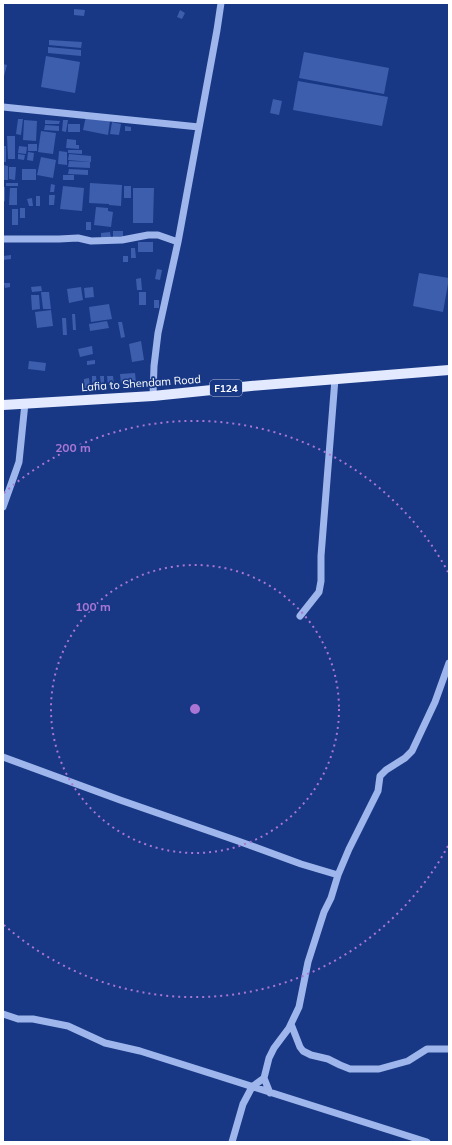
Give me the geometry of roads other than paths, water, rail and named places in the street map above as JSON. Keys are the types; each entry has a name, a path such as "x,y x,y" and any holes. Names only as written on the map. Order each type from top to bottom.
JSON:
{"main road":[{"name":"Lafia to Shendam Road","path":"3,405 153,396 251,386 449,370"}],"street":[{"path":"153,396 154,366 158,333 178,242 221,3"},
{"path":"3,107 199,127"},
{"path":"3,239 78,238 91,241 122,240 148,235 158,235 178,242"},
{"path":"300,616 319,592 321,581 323,528 335,379"},
{"path":"3,508 19,462 25,403"},
{"path":"270,1093 264,1078 269,1058 274,1048 291,1024 299,1007 308,962 338,875 378,791 380,776 386,770 405,758 412,751 435,702 449,663"},
{"path":"3,757 301,864 338,875"},
{"path":"3,1014 18,1019 33,1019 68,1026 105,1044 140,1051 427,1142"},
{"path":"291,1024 303,1051 311,1055 328,1058 340,1066 350,1069 379,1069 408,1061 427,1049 449,1049"},
{"path":"232,1142 243,1104 252,1087 264,1078"}]}
